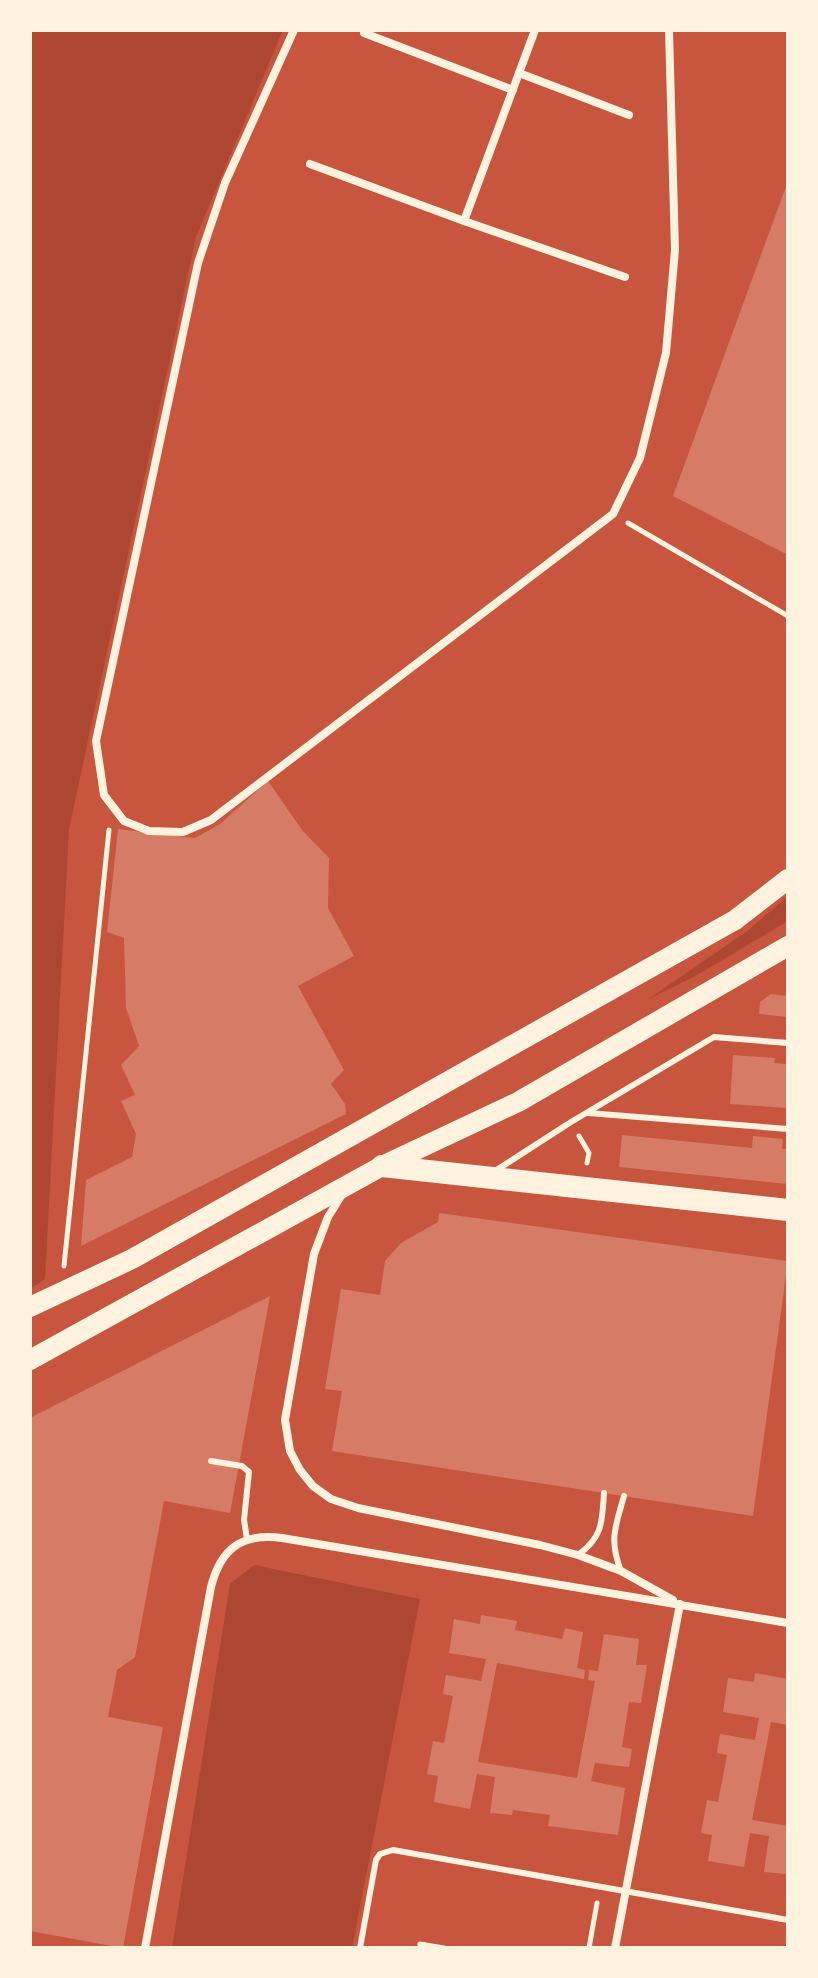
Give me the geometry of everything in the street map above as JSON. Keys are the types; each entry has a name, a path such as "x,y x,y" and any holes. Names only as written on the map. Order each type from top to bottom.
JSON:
{"highway":[{"path":"382,1166 788,1210"}],"main road":[{"path":"30,1307 132,1259 735,920 788,879"},
{"path":"30,1360 382,1166 518,1102 788,946"}],"street":[{"path":"294,30 225,183 198,263 96,741 104,795 124,821 149,831 183,832 211,820 613,514 640,458 666,353 675,250 669,30"},
{"path":"464,221 535,30"},
{"path":"364,33 513,90"},
{"path":"519,73 629,115"},
{"path":"310,164 625,277"},
{"path":"346,1188 328,1217 314,1254 285,1420 290,1451 300,1470 313,1486 331,1499 358,1508 578,1555 621,1571 680,1604"},
{"path":"145,1948 211,1587 223,1557 247,1539 262,1536 282,1538 788,1623"},
{"path":"615,1948 680,1604"}],"lane":[{"path":"485,1178 571,1122 714,1037 788,1043"},
{"path":"586,1113 788,1129"},
{"path":"211,1461 242,1466 249,1472 244,1520 247,1539"},
{"path":"578,1555 592,1545 597,1535 602,1521 604,1493"},
{"path":"621,1571 613,1550 624,1496"},
{"path":"360,1948 376,1860 386,1851 393,1850 788,1920"}],"path":[{"path":"613,514 788,616"},
{"path":"61,1292 112,805"},
{"path":"571,1122 589,1153 581,1188"},
{"path":"589,1948 599,1886"},
{"path":"420,1948 420,1944 444,1948"}],"shaded area":[{"path":"30,30 283,30 196,237 69,829 45,1279 30,1289"},
{"path":"788,896 788,921 699,974 647,1000 746,932"},
{"path":"254,1565 420,1599 352,1948 172,1948 230,1584"}],"building":[{"path":"788,181 788,555 673,496"},
{"path":"268,781 302,830 329,858 328,908 354,956 298,986 344,1070 331,1084 345,1104 346,1114 81,1246 86,1180 132,1157 136,1134 121,1101 135,1095 121,1065 139,1046 126,1008 124,938 107,932 118,829 195,838 220,824"},
{"path":"771,994 788,996 787,1017 759,1014 760,1002"},
{"path":"733,1055 775,1058 774,1063 788,1064 788,1108 730,1104"},
{"path":"622,1135 752,1148 753,1136 783,1139 782,1149 788,1149 788,1184 619,1167"},
{"path":"439,1213 788,1261 753,1516 332,1451 342,1391 325,1389 341,1289 380,1295 385,1261 401,1243 438,1222"},
{"path":"270,1296 230,1513 164,1501 135,1657 117,1670 108,1717 163,1727 123,1948 30,1931 30,1418"},
{"path":"481,1615 517,1621 515,1630 562,1639 565,1628 583,1632 577,1668 585,1670 584,1679 497,1663 478,1762 577,1778 595,1681 588,1680 589,1670 598,1671 604,1634 639,1639 636,1665 647,1665 641,1703 629,1702 622,1747 632,1749 629,1767 595,1763 591,1781 625,1788 618,1835 548,1826 550,1815 513,1810 512,1815 490,1813 495,1777 477,1774 470,1809 434,1802 438,1776 427,1774 433,1741 444,1743 453,1696 443,1694 446,1675 481,1681 486,1659 449,1653 454,1619 480,1624"},
{"path":"755,1673 788,1679 788,1725 771,1722 752,1820 788,1826 786,1874 764,1872 769,1836 750,1833 744,1867 708,1861 712,1835 701,1833 707,1800 718,1802 727,1755 717,1753 720,1734 755,1740 759,1718 723,1712 728,1678 754,1682"}]}
